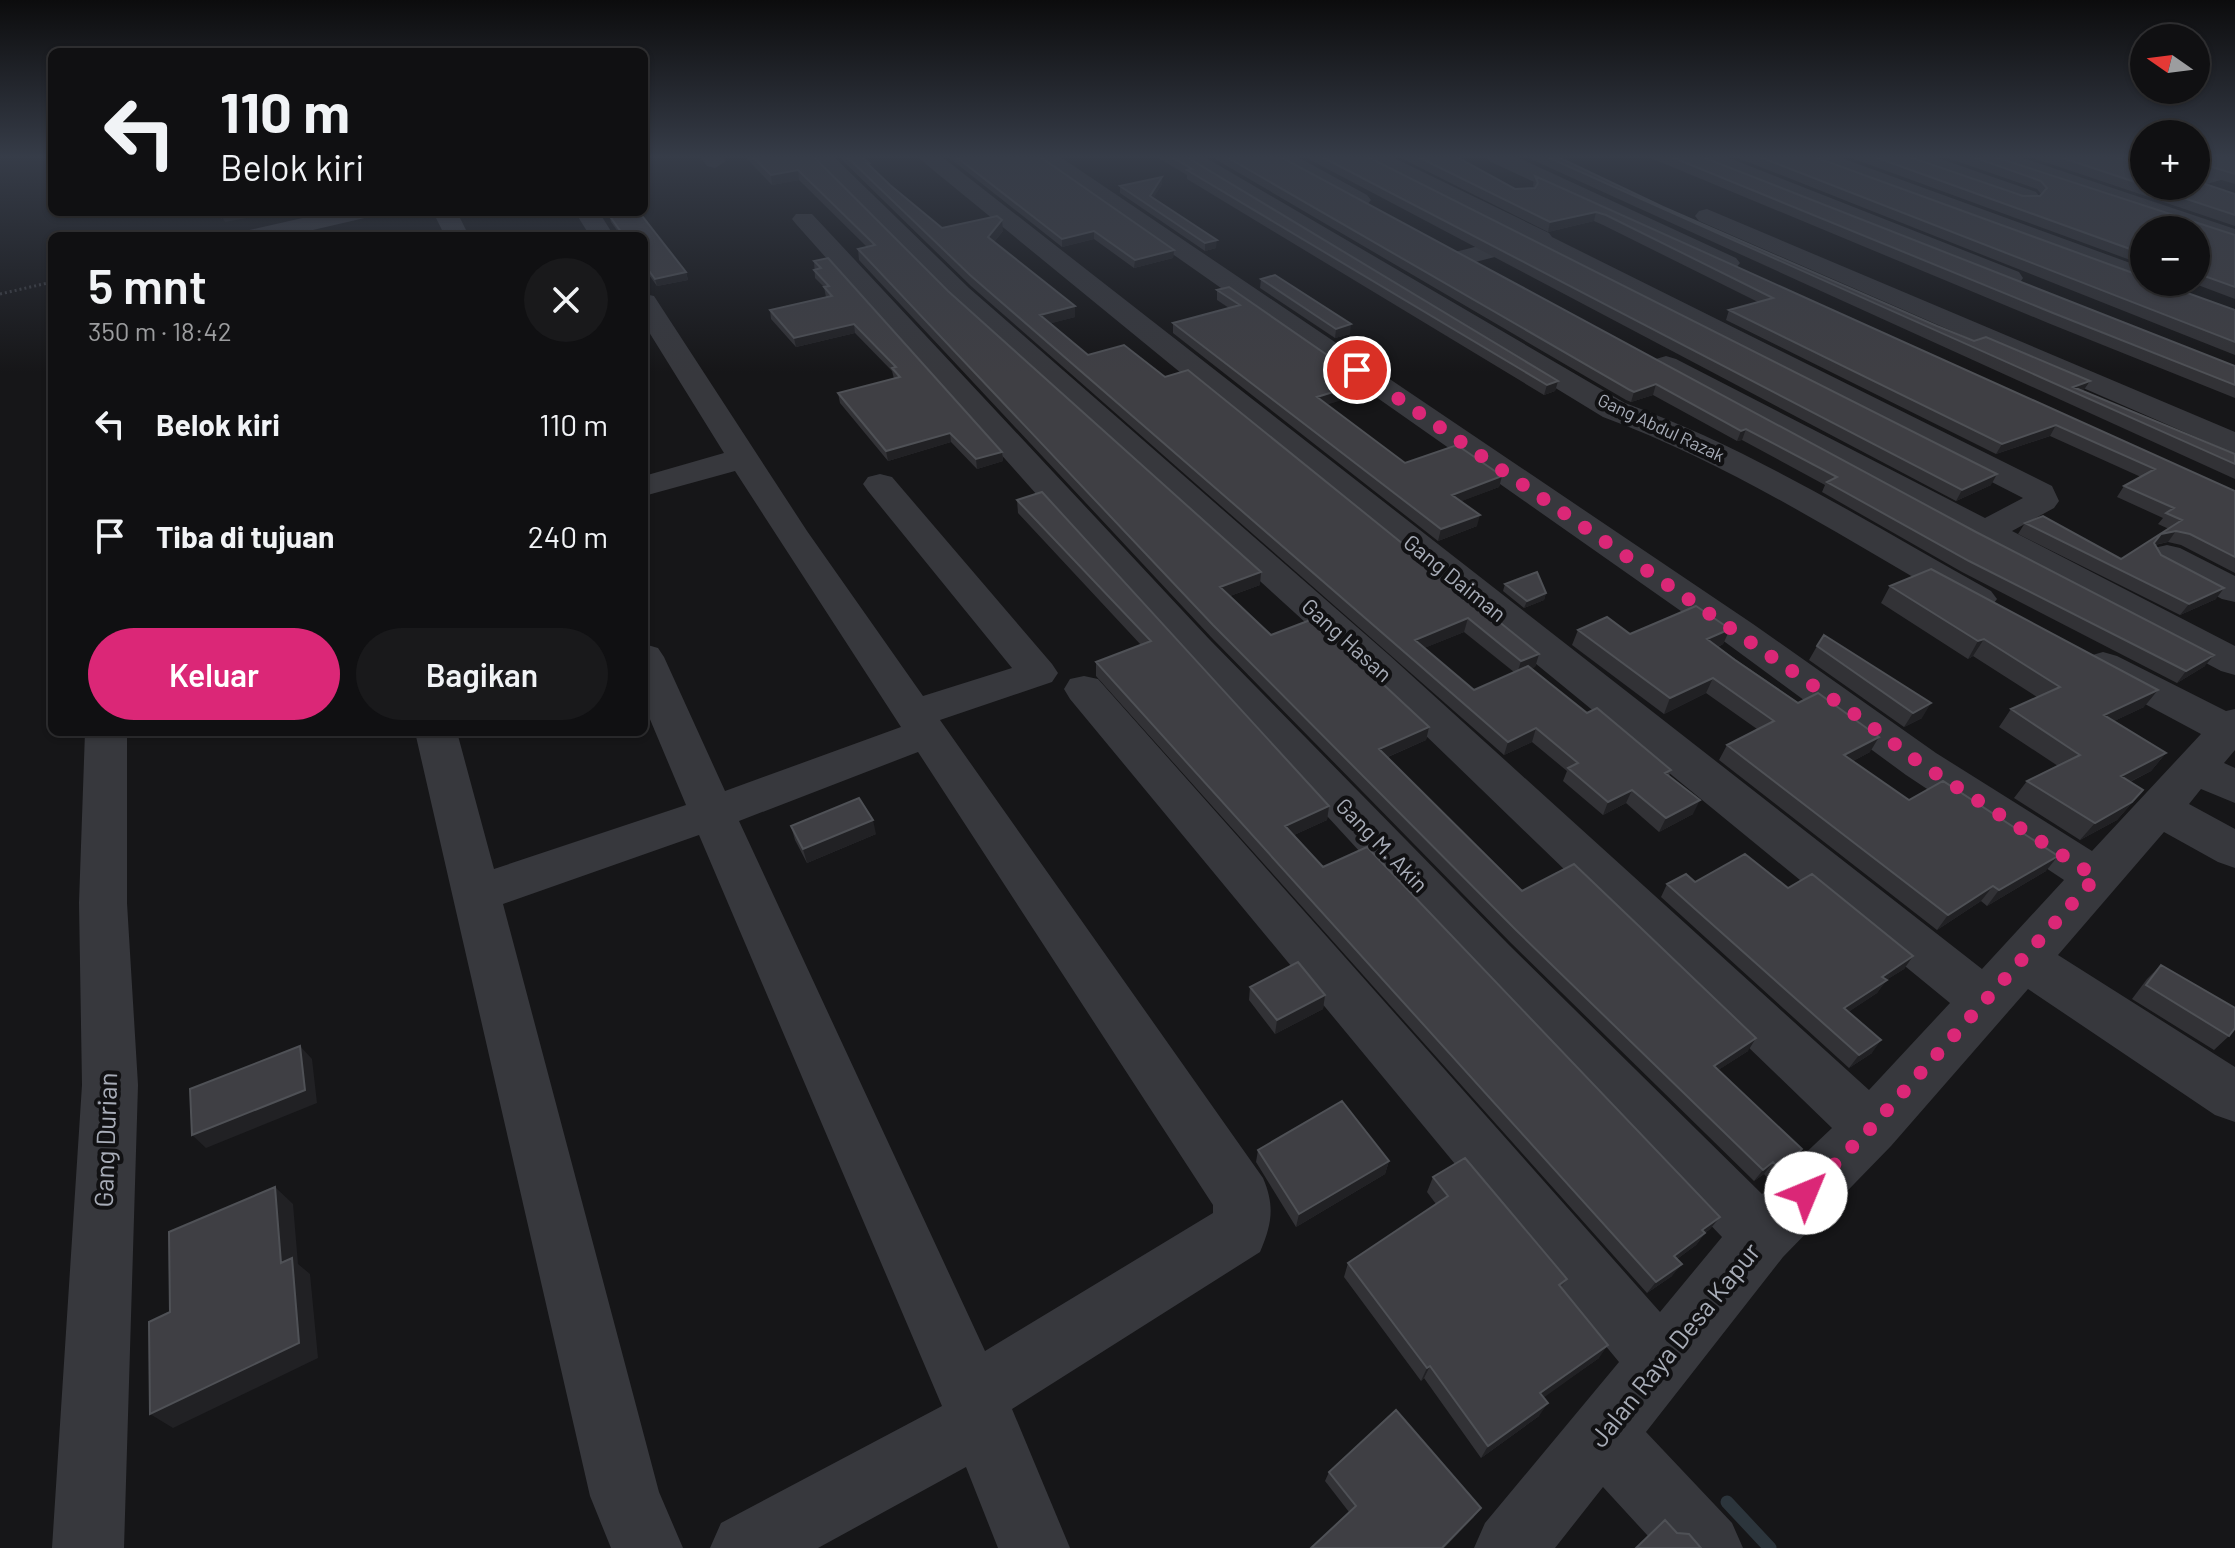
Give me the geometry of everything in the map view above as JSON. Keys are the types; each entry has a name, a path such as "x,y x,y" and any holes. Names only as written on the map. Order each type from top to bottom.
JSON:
{"street":[{"name":"Gang M. Akin","path":"812,228 1185,638 1437,903 1762,1236"},
{"name":"Gang Hasan","path":"893,228 960,294 1375,664 1871,1128"},
{"name":"Gang Daiman","path":"1017,228 1983,999"},
{"path":"1149,228 1739,633 1921,764 2096,877"},
{"name":"Gang Abdul Razak","path":"1308,228 1614,410 1677,433 1722,455 2005,614"},
{"path":"1516,228 2040,493 2042,501 1983,533"},
{"path":"1610,228 1653,251"},
{"path":"1643,228 1754,275"},
{"path":"1735,228 2235,444"},
{"path":"1885,228 2029,286"},
{"path":"2012,228 2130,272"},
{"path":"2209,228 2235,237"},
{"path":"1464,257 1568,232"},
{"path":"1438,242 1490,271"},
{"path":"648,308 921,724 1242,1198 1243,1215 1239,1231 978,1409 746,1548"},
{"path":"1638,350 2235,662"},
{"path":"648,485 744,458"},
{"path":"475,894 710,814 1038,673 880,484"},
{"path":"2167,556 2235,591"},
{"path":"2075,650 2210,763 2235,850"},
{"path":"648,667 710,814 978,1409 1034,1548"},
{"path":"1084,689 1661,1362"},
{"name":"Gang Durian","path":"88,1548 110,1085 103,903 106,736"},
{"path":"437,736 625,1496 647,1548"},
{"name":"Jalan Raya Desa Kapur","path":"1510,1548 1762,1236 1871,1128 1983,999 2096,877 2210,763"},
{"path":"2022,958 2235,1097"},
{"path":"1603,1436 1707,1548"}],"path":[{"path":"0,294 48,283"}],"building":[{"path":"618,228 652,228 686,272 655,279 648,269 648,232 621,232"},
{"path":"858,228 885,228 948,291 1261,572 1220,587 1271,635 1313,619 1429,727 1379,749 1522,891 1574,864 1756,1038 1714,1066 1802,1149 1780,1169 1773,1162 1763,1170 1516,930 1213,625 858,249 875,245"},
{"path":"921,228 995,228 988,237 1075,306 1040,315 1088,355 1124,345 1165,377 1188,370 1539,654 1521,661 1468,618 1415,640 1474,690 1528,666 1587,713 1597,708 1671,770 1665,773 1700,800 1666,818 1632,790 1608,802 1568,768 1578,763 1536,728 1508,742 970,275"},
{"path":"1048,228 1143,228 1174,250 1135,260 1094,231 1062,239"},
{"path":"1183,228 1199,228 1217,240 1205,243"},
{"path":"1285,228 1305,228 1558,381 1547,385"},
{"path":"1350,228 1413,228 1976,532 2214,655 2186,671 1969,561 1827,482 1837,477 1746,429 1741,431 1656,384 1634,392"},
{"path":"1459,228 1509,228 1997,474 1962,490"},
{"path":"1633,228 1651,228 2235,491 2235,557 2190,534 2176,531 2161,534 2154,543 2161,555 2224,588 2189,604 2025,523 2043,516 2121,559 2182,520 2166,513 2174,508 2124,486 2155,469 2056,425 2002,444 1729,310 1773,298"},
{"path":"1707,228 1974,341 1986,337 2090,381 2073,387 2235,454 2235,464"},
{"path":"1846,228 1884,228 2235,366 2235,385"},
{"path":"1943,228 2010,228 2130,272 2130,296 2196,296 2235,310 2235,342"},
{"path":"2073,228 2130,228 2130,249"},
{"path":"2210,228 2235,235 2235,287 2210,278"},
{"path":"828,258 1002,452 976,459 950,433 886,451 838,393 900,377 892,368 896,367 854,324 794,338 770,310 832,296 824,287 829,286 814,270 821,268 814,261"},
{"path":"1275,275 1351,324 1336,329 1261,279"},
{"path":"1229,287 1366,382 1317,397 1405,463 1457,445 1502,476 1452,495 1480,515 1441,529 1173,323 1240,305 1217,290"},
{"path":"1042,492 1329,806 1285,826 1323,867 1367,847 1720,1217 1702,1230 1705,1233 1674,1256 1682,1264 1656,1282 1096,662 1151,641 1017,500"},
{"path":"1931,569 2158,690 2104,715 2166,753 2121,776 2143,790 2132,802 2095,823 2027,781 2080,755 2011,709 2060,687 1984,639 1978,641 1890,586"},
{"path":"1537,572 1546,593 1527,601 1505,584"},
{"path":"1696,606 1730,629 1707,639 1735,660 1798,703 1818,693 1879,737 1844,755 1909,800 1943,781 2058,856 1999,890 1993,886 1948,915 1727,745 1774,721 1713,678 1670,698 1578,630 1607,617 1630,634"},
{"path":"1824,635 1931,703 1913,713 1817,646"},
{"path":"859,798 873,820 803,849 791,826"},
{"path":"1745,854 1788,888 1812,874 1913,956 1882,977 1887,980 1844,1008 1881,1040 1859,1055 1667,884 1686,874 1695,882"},
{"path":"1298,962 1325,995 1277,1020 1250,987"},
{"path":"2161,965 2235,1008 2235,1028 2229,1036 2146,985"},
{"path":"300,1046 305,1090 192,1135 190,1089"},
{"path":"1342,1101 1389,1161 1299,1214 1258,1150"},
{"path":"1465,1158 1567,1279 1559,1285 1608,1345 1540,1393 1548,1403 1488,1446 1430,1366 1427,1368 1348,1263 1448,1196 1433,1177"},
{"path":"275,1187 281,1263 292,1258 299,1343 150,1414 149,1322 170,1312 169,1232"},
{"path":"1396,1410 1481,1508 1442,1548 1311,1548 1356,1506 1329,1472"},
{"path":"1665,1520 1677,1533 1689,1534 1701,1548 1636,1548"}],"waterway":[{"path":"1727,1502 1770,1548"}],"route":[{"path":"1357,370 1739,633 1921,764 2096,877 1983,999 1871,1128 1806,1193"}]}
